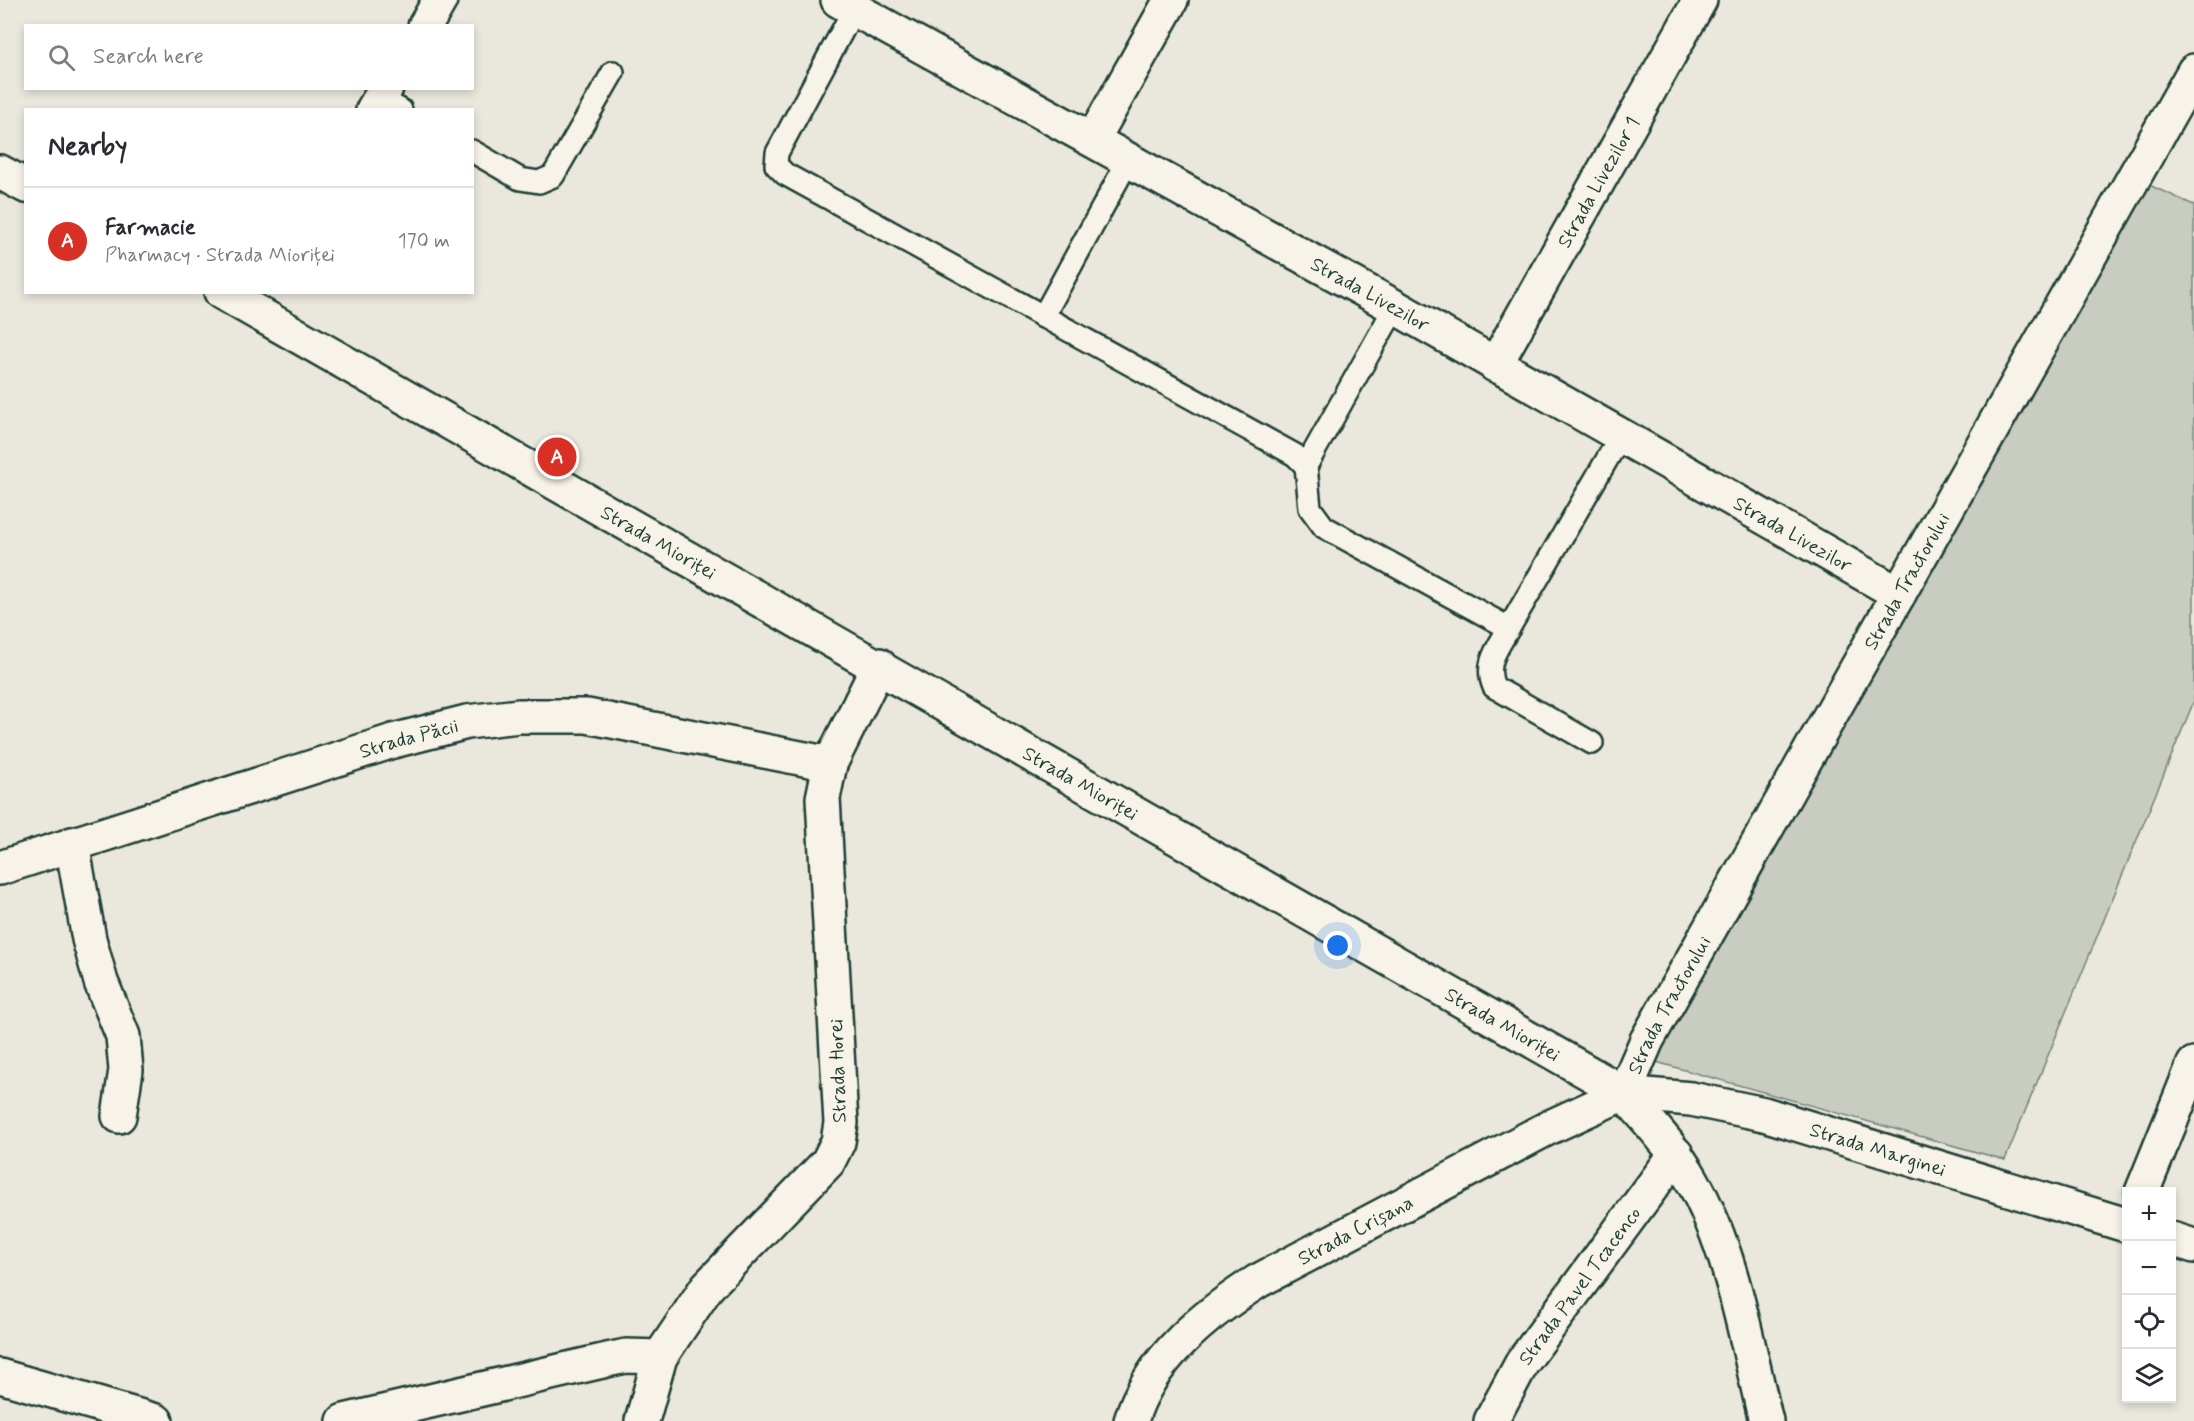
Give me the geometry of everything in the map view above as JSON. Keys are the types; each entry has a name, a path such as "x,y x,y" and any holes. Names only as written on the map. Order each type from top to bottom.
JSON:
{"street":[{"path":"425,24 440,0"},
{"path":"1093,139 1171,0"},
{"name":"Strada Livezilor 1","path":"1495,365 1700,0"},
{"name":"Strada Livezilor","path":"846,4 1395,307 1899,594"},
{"name":"Strada Tractorului","path":"1624,1093 1647,1040 2194,71"},
{"path":"0,172 24,185"},
{"name":"Strada Mioriței","path":"229,294 257,301 879,665 1624,1093 1676,1154 1708,1211 1723,1250 1766,1421"},
{"name":"Strada Horei","path":"642,1421 660,1357 707,1287 828,1162 838,1142 841,1123 823,798 830,764 879,665"},
{"name":"Strada Păcii","path":"0,868 393,741 467,722 519,716 587,716 830,764"},
{"path":"72,844 89,939 101,982 123,1036 126,1071 119,1116"},
{"path":"2144,1187 2194,1064"},
{"name":"Strada Marginei","path":"1624,1093 1691,1099 1764,1114 2122,1222"},
{"name":"Strada Crișana","path":"1131,1421 1152,1376 1190,1333 1223,1303 1258,1281 1527,1139 1624,1093"},
{"name":"Strada Pavel Tcacenco","path":"1491,1421 1522,1364 1676,1154"},
{"path":"2176,1240 2194,1246"},
{"path":"344,1421 626,1356 660,1357"},
{"path":"0,1376 156,1421"}],"lane":[{"path":"846,4 777,153 776,165 785,174 1295,455 1306,466"},
{"path":"474,153 520,179 539,182 553,176 613,72"},
{"path":"1043,316 1129,159"},
{"path":"1395,307 1306,466 1310,508 1324,527 1509,628"},
{"path":"1592,743 1494,687 1489,676 1489,663 1620,437"}],"shaded area":[{"path":"2149,185 2194,205 2194,701 2005,1160 1649,1060"}],"place":[{"name":"Farmacie","path":"557,457"}]}
